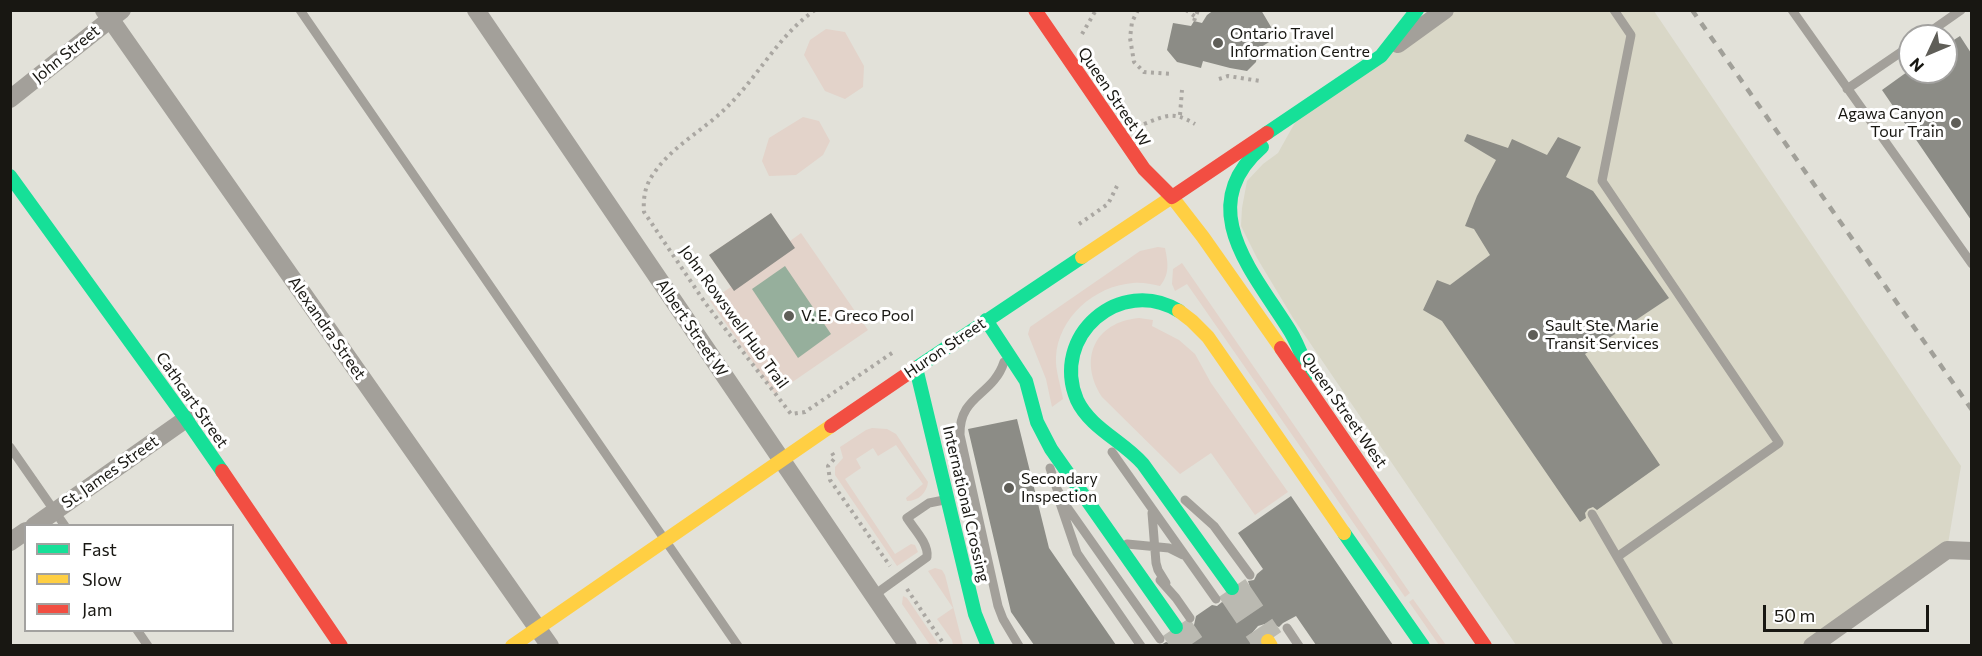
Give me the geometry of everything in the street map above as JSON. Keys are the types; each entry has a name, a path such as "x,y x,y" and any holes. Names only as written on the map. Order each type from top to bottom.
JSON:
{"main road":[{"name":"Queen Street W","path":"1035,10 1144,169 1172,197"},
{"name":"Huron Street","path":"512,645 986,320 1382,56 1417,10"},
{"path":"1302,110 1247,161 1239,172 1231,201 1230,224 1244,262 1292,334 1327,415"},
{"name":"Cathcart Street","path":"10,176 186,418 341,645"},
{"name":"Queen Street West","path":"1172,197 1203,237 1485,645"},
{"path":"1232,588 1139,459 1098,427 1084,412 1076,398 1071,381 1070,365 1079,337 1090,323 1117,304 1131,300 1161,303 1185,314 1196,323 1423,645"},
{"path":"986,320 1026,381 1037,422 1051,449 1176,627"},
{"name":"International Crossing","path":"916,368 952,460 949,499 975,614 988,645"}],"street":[{"name":"Albert Street W","path":"476,10 908,645"},
{"name":"Huron Street","path":"1382,56 1445,10"},
{"name":"John Street","path":"10,99 112,13"},
{"name":"Alexandra Street","path":"112,13 550,645"},
{"name":"St. James Street","path":"38,524 60,518 186,418"},
{"path":"10,542 24,532"},
{"path":"1812,645 1947,550 1971,551"}],"lane":[{"path":"300,10 738,645"},
{"path":"1614,10 1631,35 1602,180 1779,443 1617,557"},
{"path":"1792,10 1971,264"},
{"path":"1941,24 1961,10"},
{"path":"1847,89 1898,54"},
{"path":"1003,345 1005,354 1001,371 989,387 969,404 960,422 960,435 952,460 998,606 1005,624 1019,645"},
{"path":"1084,412 1216,599"},
{"path":"1037,422 1077,553 1141,645"},
{"path":"10,447 60,518"},
{"path":"1139,459 1171,487"},
{"path":"1052,477 1067,507 1160,639"},
{"path":"1179,494 1214,526 1250,575"},
{"path":"873,596 922,562 927,554 925,545 907,518 929,503 949,499"},
{"path":"1149,505 1154,521 1158,570 1190,618"},
{"path":"1592,514 1669,645"},
{"path":"1114,538 1122,542 1176,550 1189,561"},
{"path":"1114,538 1134,560 1163,583 1176,598"},
{"path":"1287,628 1299,645"},
{"path":"138,632 148,645"}],"path":[{"name":"John Rowswell Hub Trail","path":"815,10 802,19 784,38 746,87 727,107 663,162 647,185 643,200 644,212 706,304 791,414 805,412 835,458 828,466 830,480 945,645"},
{"path":"1082,34 1096,10"},
{"path":"1138,10 1132,22 1130,38 1134,62 1144,72 1172,74"},
{"path":"1186,10 1195,19 1198,10"},
{"path":"1219,79 1228,76 1260,81"},
{"path":"1180,115 1182,90"},
{"path":"1144,123 1166,115 1180,115 1195,124"}],"shaded area":[{"path":"1447,11 1654,11 1961,466 1947,550 1811,645 1516,645 1293,318 1257,258 1241,226 1247,181 1263,164 1278,153 1302,110"},
{"path":"826,29 845,32 864,66 863,87 845,99 825,91 804,55 810,40"},
{"path":"803,117 819,121 830,141 823,155 796,175 769,176 762,161 769,138"},
{"name":"V. E. Greco Pool","path":"771,213 790,241 801,233 868,330 775,394 710,301 731,287 709,255"},
{"path":"1158,247 1165,248 1167,263 1167,273 1160,286 1133,283 1105,290 1081,306 1063,329 1058,343 1056,362 1063,399 1052,407 1046,379 1028,334 1030,327 1140,251"},
{"path":"1182,263 1410,593 1405,597 1187,284 1175,291 1172,284 1173,269"},
{"path":"785,266 831,334 798,358 752,289"},
{"path":"1139,318 1153,320 1152,326 1179,340 1195,354 1211,383 1288,492 1255,515 1211,453 1180,474 1102,397 1091,370 1091,357 1095,345 1101,335 1111,327"},
{"path":"872,428 887,429 896,434 928,482 921,496 907,501 906,498 923,484 896,445 878,456 873,448 856,459 861,468 845,479 895,554 911,544 915,545 918,552 897,566 835,475 835,467 843,458 840,447"},
{"path":"935,568 942,570 945,575 963,645 953,645 937,619 953,608 928,571"},
{"path":"903,596 907,598 939,645 930,645 902,604"},
{"path":"1413,599 1446,645 1439,645 1409,602"}],"building":[{"name":"Ontario Travel Information Centre","path":"1214,10 1261,10 1277,37 1258,49 1256,62 1247,71 1203,61 1201,68 1177,62 1167,50 1173,23 1191,26 1194,21 1202,23"},
{"path":"1960,36 1971,53 1971,220 1882,90 1898,78 1898,84 1958,84 1958,37"},
{"name":"Sault Ste. Marie Transit Services","path":"1467,134 1508,148 1512,139 1547,155 1558,137 1581,147 1566,177 1593,191 1669,298 1585,354 1660,465 1597,510 1593,507 1588,509 1585,513 1586,518 1580,522 1442,321 1423,310 1437,280 1450,285 1490,255 1474,229 1465,226 1477,196 1496,160 1464,141"},
{"path":"771,213 795,248 734,291 709,255"},
{"path":"1017,419 1049,548 1116,645 1034,645 1011,612 968,429"},
{"path":"1291,496 1393,645 1316,645 1296,616 1279,627 1268,623 1258,626 1252,633 1251,645 1177,645 1187,641 1192,634 1196,616 1212,605 1217,606 1222,602 1233,606 1243,602 1249,595 1248,581 1254,580 1263,569 1238,533"},
{"path":"1166,642 1177,645 1161,645"}],"tunnel":[{"path":"1232,588 1268,641"},
{"path":"1176,627 1189,646"}],"railway":[{"path":"1692,10 1972,410"}],"traffic: fast":[{"path":"1267,133 1381,56 1417,10"},
{"path":"1262,147 1242,170 1232,193 1231,217 1236,240 1247,263 1293,336 1309,373"},
{"path":"10,176 222,471"},
{"path":"988,646 975,614 916,368 1082,257"},
{"path":"1179,311 1157,302 1134,301 1114,306 1096,318 1082,334 1073,354 1071,376 1077,400 1083,410 1090,419 1143,464 1232,588"},
{"path":"986,320 1026,381 1037,422 1051,449 1176,627"},
{"path":"1344,533 1423,646"}],"traffic: slow":[{"path":"1082,257 1172,197 1281,348"},
{"path":"1179,311 1208,337 1344,533"},
{"path":"512,646 831,426"},
{"path":"1268,641 1271,646"}],"traffic: jam":[{"path":"1035,10 1144,169 1172,197 1267,133"},
{"path":"1281,348 1485,646"},
{"path":"831,426 916,368"},
{"path":"222,471 341,646"}],"place":[{"name":"Ontario Travel Information Centre","path":"1218,43"},
{"name":"Agawa Canyon Tour Train","path":"1956,123"},
{"name":"V. E. Greco Pool","path":"789,316"},
{"name":"Sault Ste. Marie Transit Services","path":"1533,335"},
{"name":"Secondary Inspection","path":"1009,488"}]}
